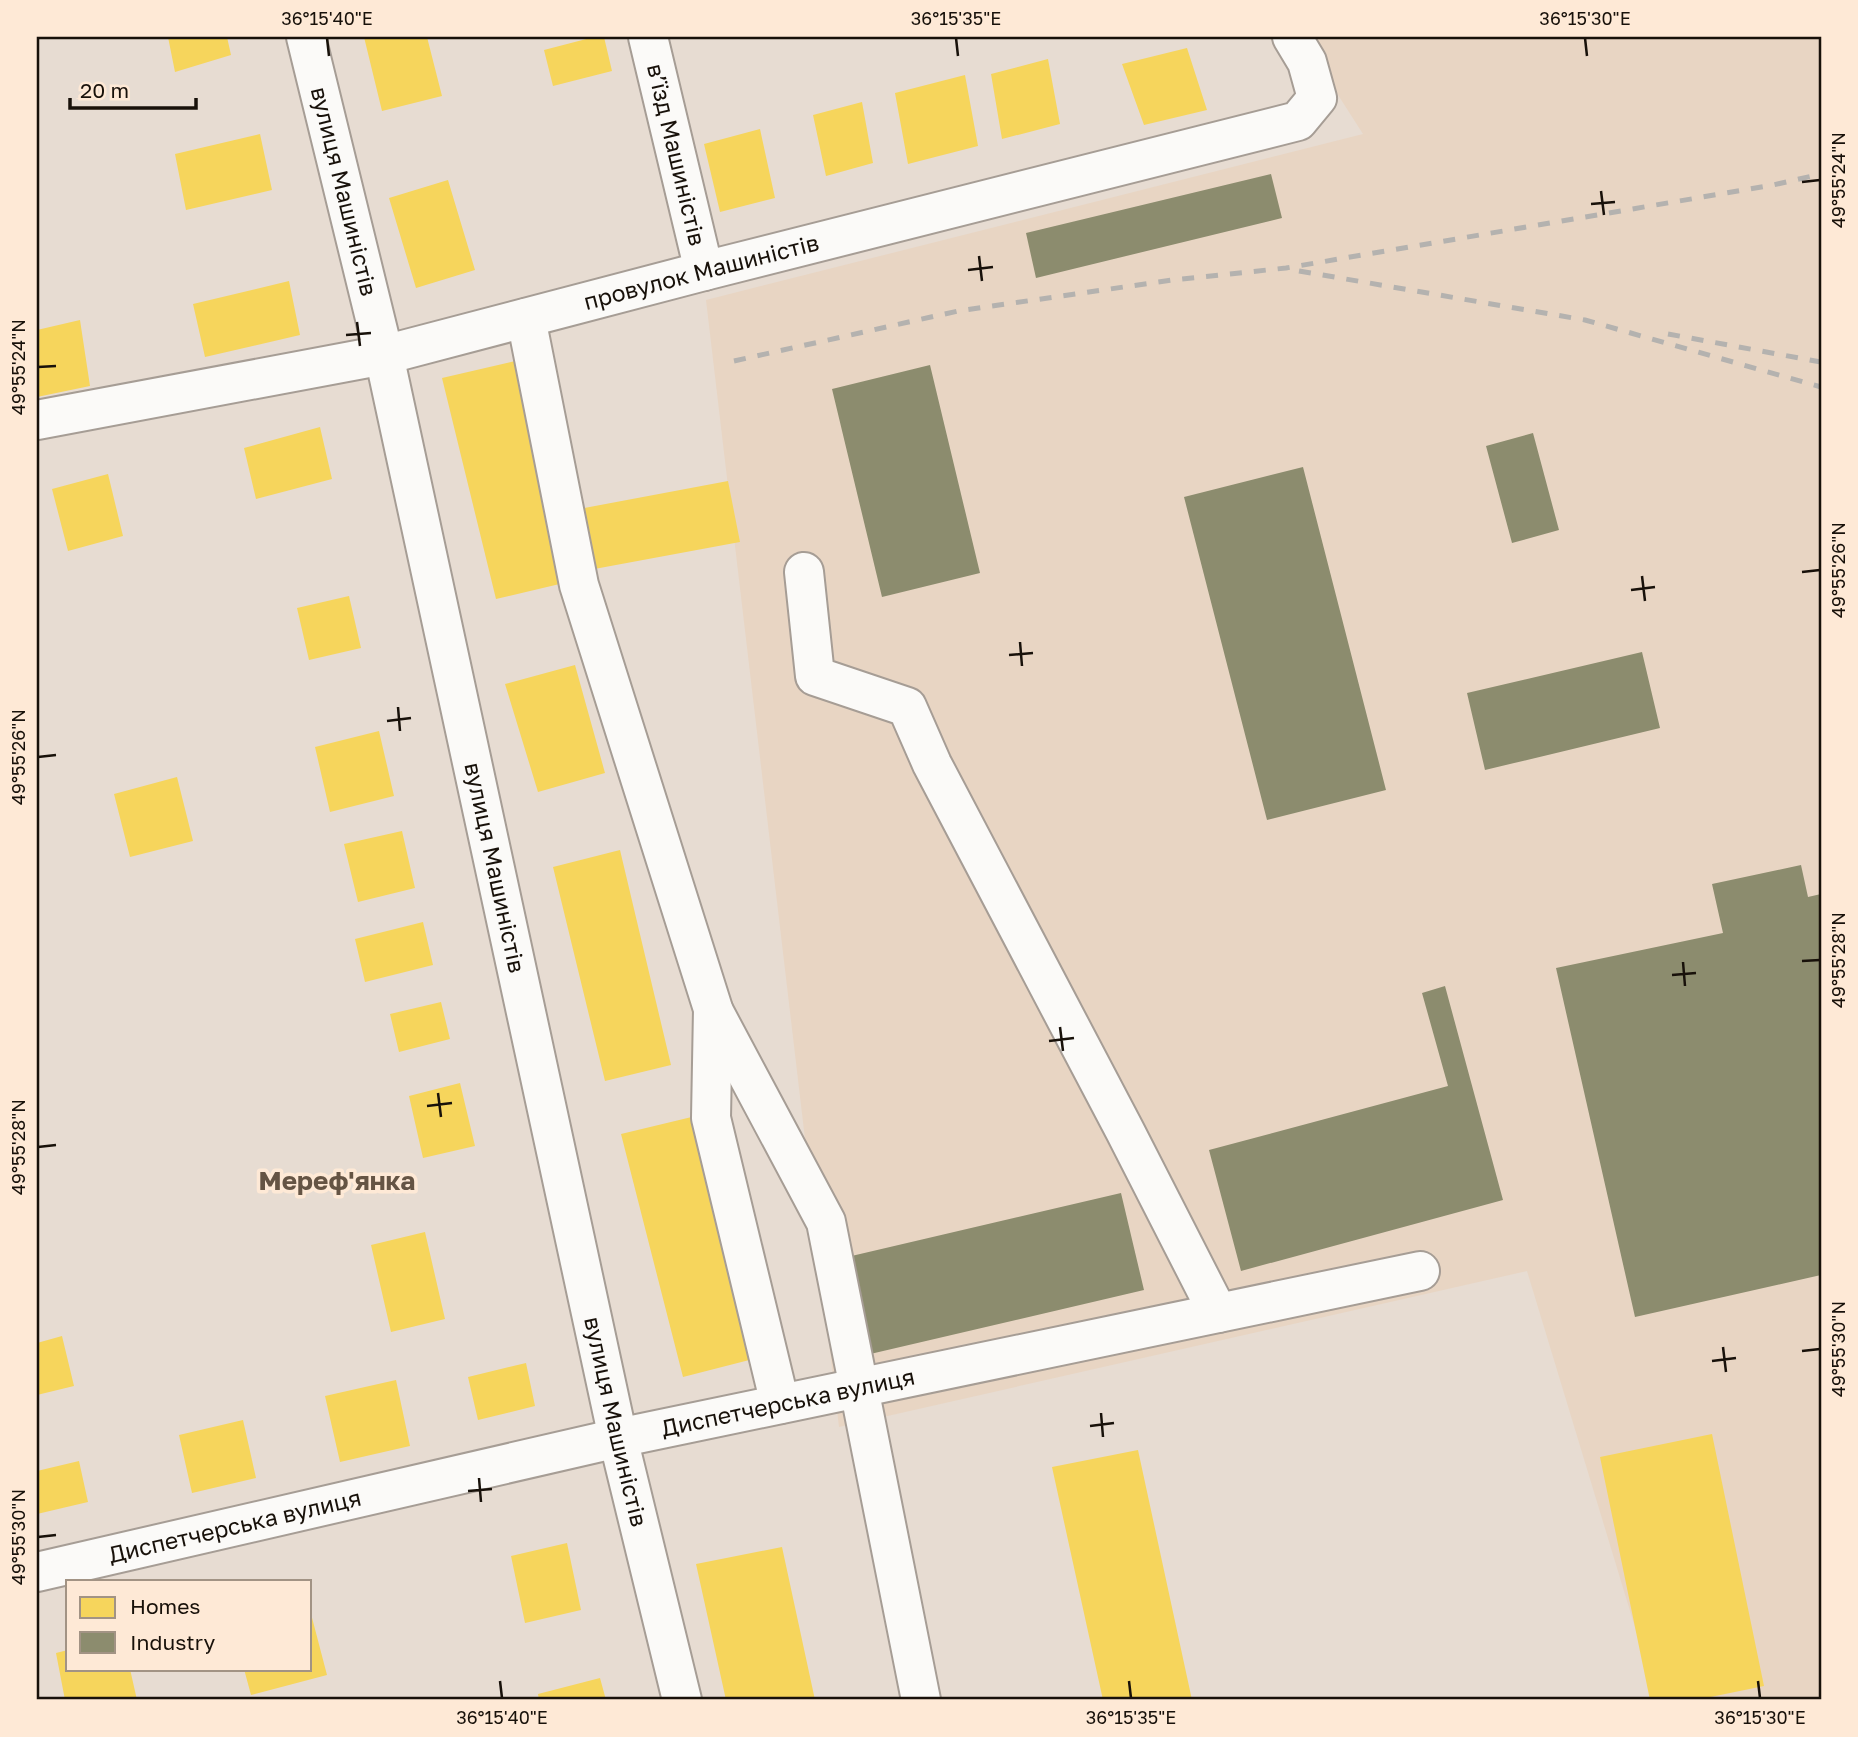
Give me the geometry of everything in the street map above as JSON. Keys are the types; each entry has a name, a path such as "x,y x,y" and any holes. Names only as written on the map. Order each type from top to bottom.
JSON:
{"street":[{"name":"вулиця Машиністів","path":"306,37 384,355 618,1438 682,1700"},
{"name":"в’їзд Машиністів","path":"648,37 704,271"},
{"name":"провулок Машиністів","path":"37,420 384,355 1298,121 1317,98 1300,49"},
{"path":"526,318 579,585 713,1009 827,1222 921,1700"},
{"path":"804,572 815,676 907,707 932,764 1218,1313"},
{"path":"713,1009 711,1118 780,1404"},
{"name":"Диспетчерська вулиця","path":"37,1572 618,1438 1420,1271"}],"shaded area":[{"path":"1301,37 1821,37 1821,1700 1657,1700 1527,1271 839,1427 706,300 1363,134"}],"building: Homes":[{"path":"168,37 227,37 231,55 175,72"},
{"path":"364,37 427,37 442,96 382,111"},
{"path":"594,37 604,37 612,71 553,86 544,50"},
{"path":"1187,48 1207,110 1144,125 1122,64"},
{"path":"1048,59 1060,124 1002,139 991,74"},
{"path":"965,75 978,146 908,164 895,93"},
{"path":"862,102 873,163 826,176 813,115"},
{"path":"760,129 775,198 720,212 704,144"},
{"path":"260,134 272,190 186,210 175,154"},
{"path":"448,180 475,270 416,288 389,198"},
{"path":"289,281 300,335 205,357 193,304"},
{"path":"80,320 90,386 37,397 37,330"},
{"path":"515,361 568,582 496,599 442,378"},
{"path":"320,427 332,479 256,499 244,448"},
{"path":"108,474 123,536 68,551 52,489"},
{"path":"728,481 740,542 589,570 579,509"},
{"path":"349,596 361,648 309,660 297,608"},
{"path":"575,665 605,773 538,792 505,684"},
{"path":"379,731 394,796 330,812 315,747"},
{"path":"177,777 193,841 130,857 114,794"},
{"path":"402,831 415,888 358,902 344,844"},
{"path":"620,850 671,1065 605,1081 553,867"},
{"path":"423,922 433,965 365,982 355,939"},
{"path":"441,1002 450,1039 399,1052 390,1014"},
{"path":"460,1083 475,1146 423,1158 409,1096"},
{"path":"700,1115 761,1357 683,1377 621,1134"},
{"path":"425,1232 445,1319 391,1332 371,1245"},
{"path":"62,1336 74,1386 37,1395 37,1343"},
{"path":"526,1363 535,1406 478,1420 468,1377"},
{"path":"396,1380 410,1446 340,1462 325,1396"},
{"path":"243,1420 256,1478 192,1493 179,1435"},
{"path":"1712,1434 1764,1686 1696,1700 1650,1700 1600,1457"},
{"path":"1138,1450 1192,1700 1103,1700 1052,1467"},
{"path":"79,1461 88,1502 37,1514 37,1471"},
{"path":"567,1543 581,1610 525,1623 511,1556"},
{"path":"782,1547 815,1700 726,1700 696,1564"},
{"path":"312,1618 327,1675 251,1695 244,1670 312,1670"},
{"path":"66,1650 66,1670 130,1670 137,1700 65,1700 56,1653"},
{"path":"600,1678 606,1700 539,1700 538,1694"}],"building: Industry":[{"path":"1271,174 1282,218 1036,278 1026,233"},
{"path":"930,365 980,573 882,597 832,389"},
{"path":"1533,433 1559,530 1512,543 1486,446"},
{"path":"1303,467 1386,790 1267,820 1184,497"},
{"path":"1642,652 1660,728 1485,770 1467,693"},
{"path":"1801,865 1808,897 1821,894 1821,1275 1635,1317 1556,968 1723,933 1712,884"},
{"path":"1445,986 1503,1200 1241,1271 1209,1150 1448,1086 1422,993"},
{"path":"1121,1193 1144,1290 866,1355 843,1258"}],"railway":[{"path":"734,361 958,311 1172,280 1286,268 1773,185 1821,174"},
{"path":"1299,271 1585,320 1821,387"},
{"path":"1668,334 1821,362"}],"district":[{"name":"Мереф'янка","path":"337,1181"}]}
